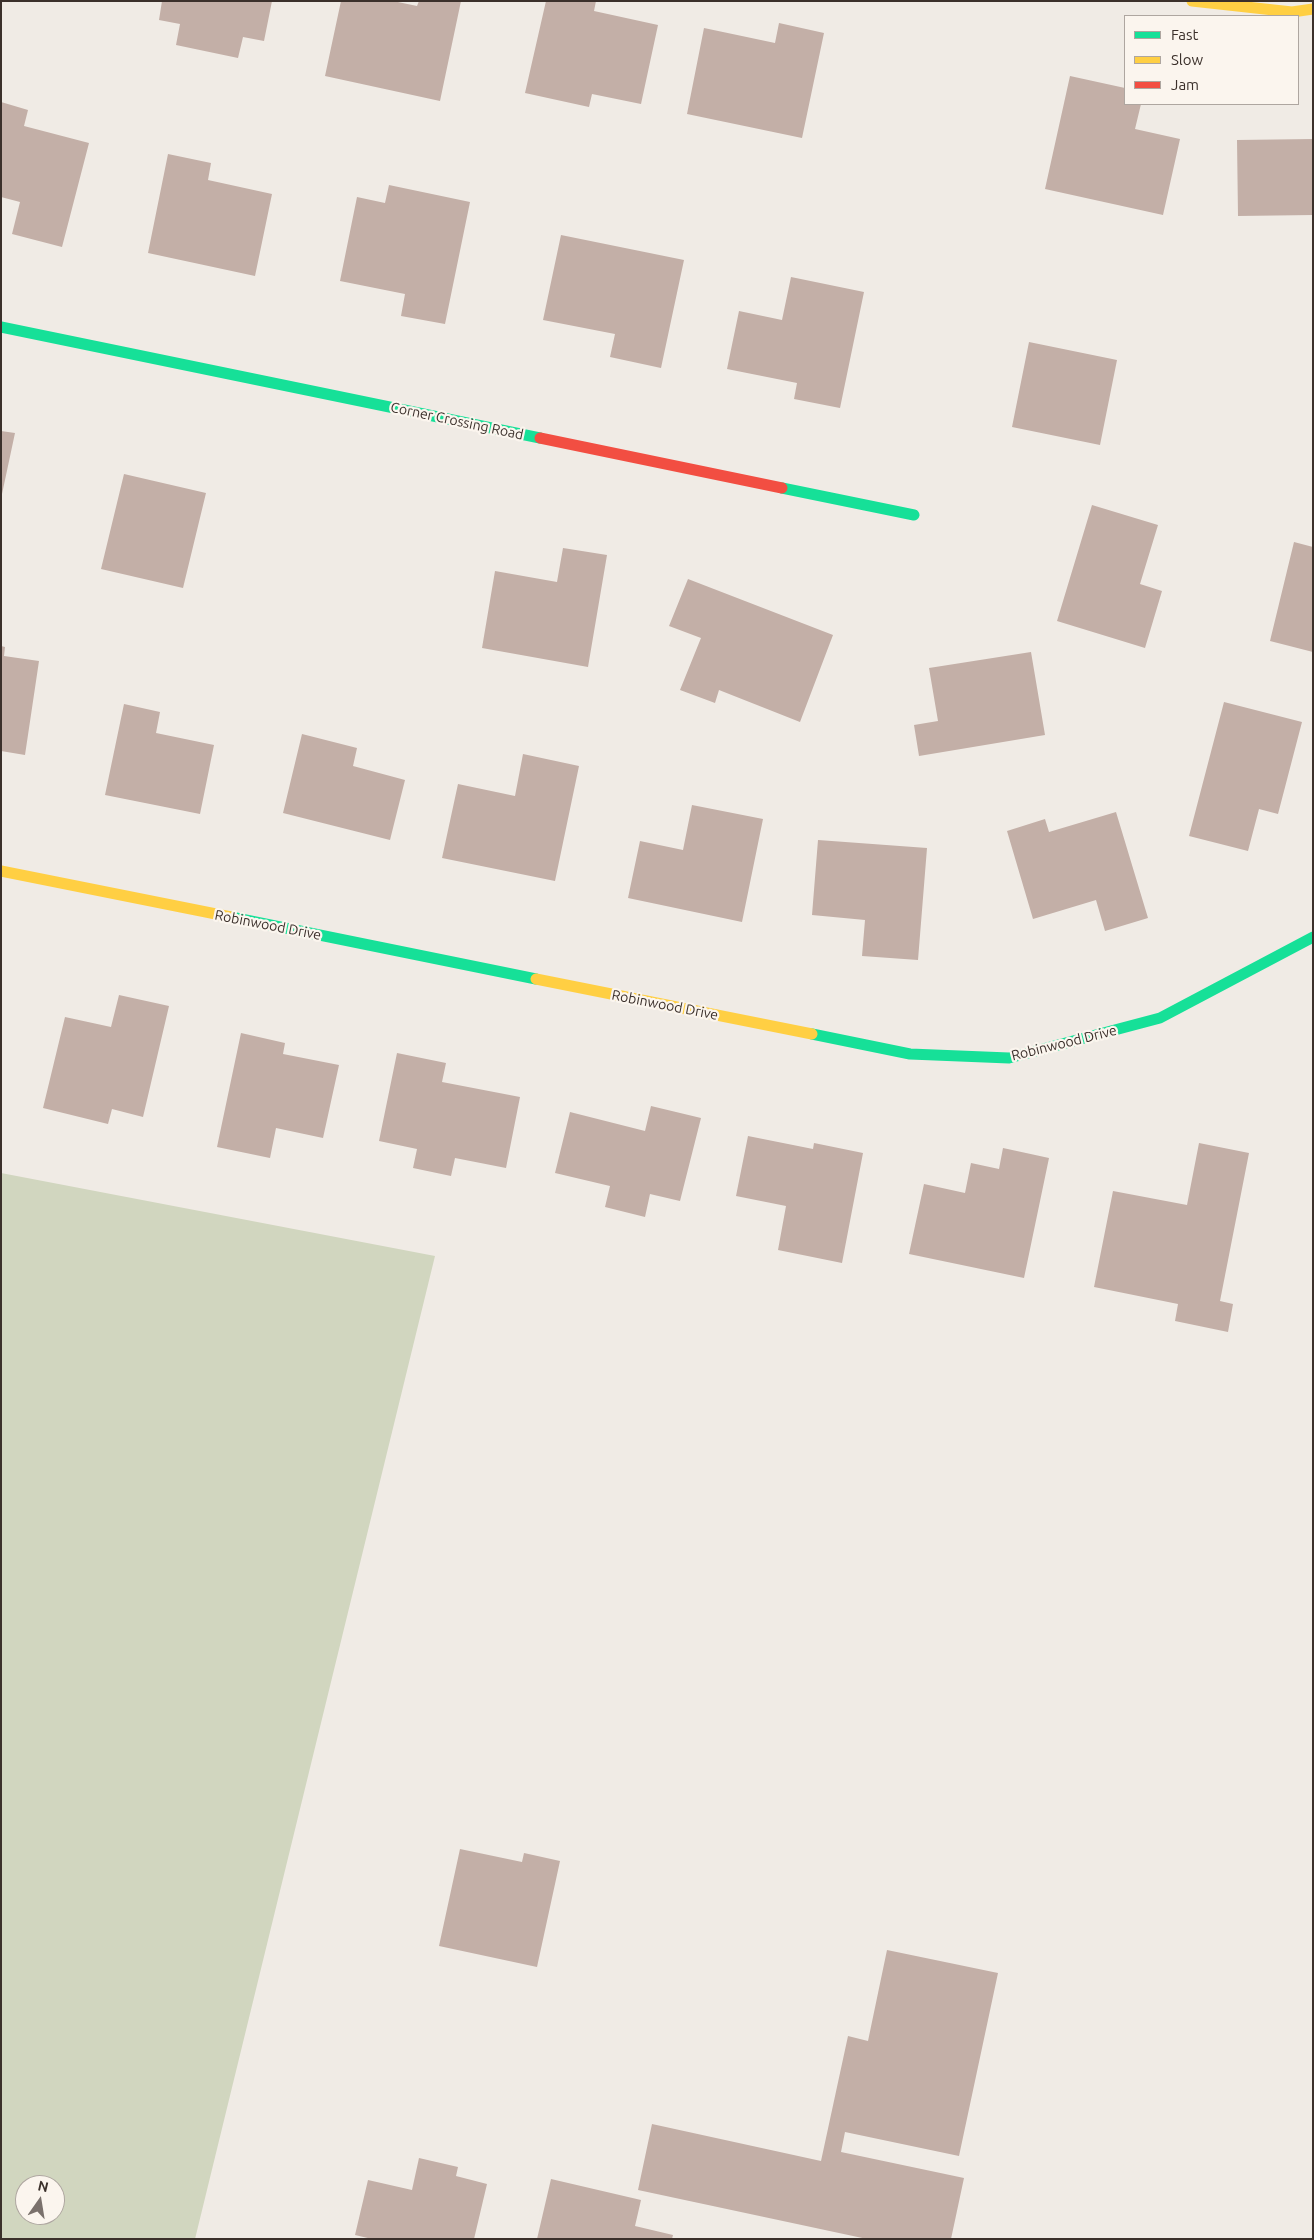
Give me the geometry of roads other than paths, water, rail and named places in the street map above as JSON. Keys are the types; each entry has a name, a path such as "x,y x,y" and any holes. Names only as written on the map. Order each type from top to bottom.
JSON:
{"street":[{"path":"1192,1 1292,12 1313,9"},
{"name":"Corner Crossing Road","path":"1,327 914,515"},
{"name":"Robinwood Drive","path":"1,871 910,1054 1009,1058 1160,1018 1312,939"}]}
